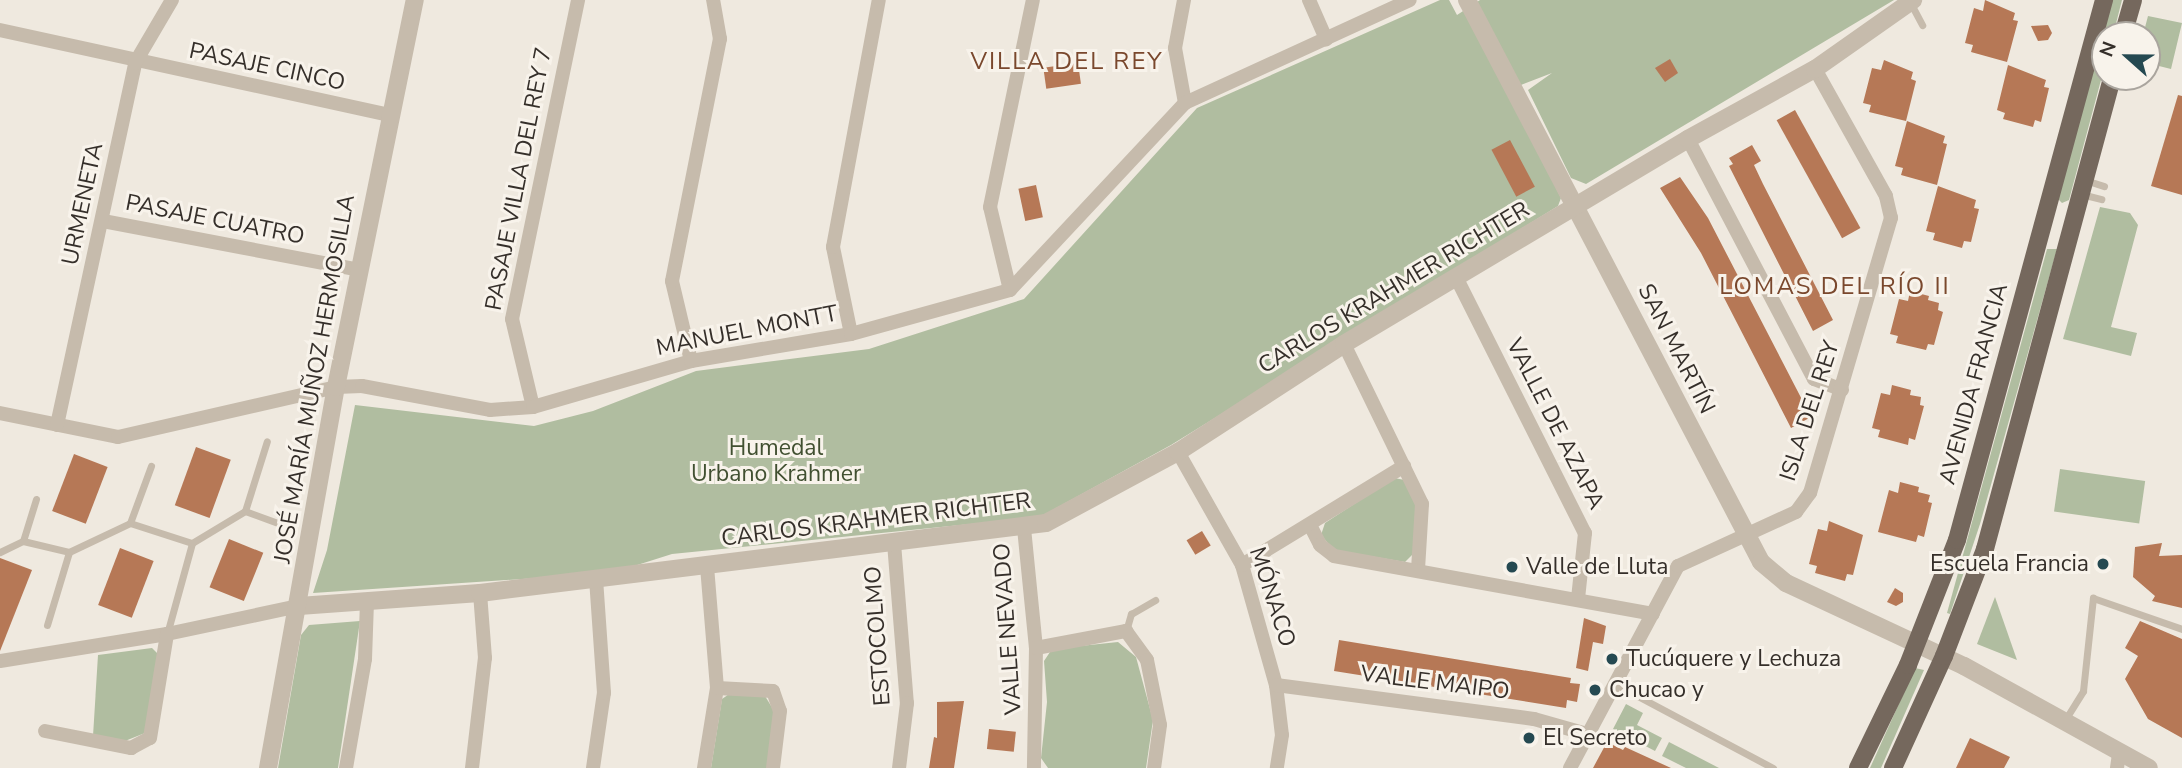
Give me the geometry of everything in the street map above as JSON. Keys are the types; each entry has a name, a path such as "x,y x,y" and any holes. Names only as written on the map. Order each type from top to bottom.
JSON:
{"main road":[{"name":"AVENIDA FRANCIA","path":"1858,768 1917,643 1957,540 2105,0"},
{"path":"2127,21 2133,0"},
{"path":"1893,768 1944,656 1985,549 2108,91"},
{"path":"2044,221 2071,226"}],"street":[{"name":"URMENETA","path":"57,425 135,63 172,0"},
{"name":"JOSÉ MARÍA MUÑOZ HERMOSILLA","path":"268,768 299,606 335,387 389,115 415,0"},
{"name":"PASAJE VILLA DEL REY 7","path":"533,407 512,319 578,0"},
{"path":"691,361 672,281 720,39 713,0"},
{"path":"851,334 833,247 879,0"},
{"path":"1010,290 990,207 1033,0"},
{"path":"1184,0 1175,48 1185,103"},
{"path":"1309,0 1326,40"},
{"path":"1010,290 1185,103 1410,0"},
{"name":"SAN MARTÍN","path":"1467,0 1745,537 1761,562 1786,583 1944,656 2063,723 2118,761 2148,768"},
{"name":"CARLOS KRAHMER RICHTER","path":"0,661 167,634 299,606 480,593 1024,528 1046,523 1178,452 1344,344 1456,276 1688,139 1815,69 1911,1"},
{"name":"PASAJE CINCO","path":"0,30 135,63 389,115"},
{"name":"ISLA DEL REY","path":"1570,768 1678,566 1796,512 1810,493 1891,218 1881,188 1815,69"},
{"path":"1688,139 1814,379 1842,390"},
{"name":"PASAJE CUATRO","path":"103,221 359,270"},
{"name":"VALLE DE AZAPA","path":"1456,276 1585,533 1578,598"},
{"name":"MANUEL MONTT","path":"0,413 118,437 335,387 362,386 490,410 533,407 691,361 851,334 1010,290"},
{"path":"1344,344 1422,504 1418,569"},
{"name":"MÓNACO","path":"1178,452 1242,565 1276,685 1282,735 1277,768"},
{"path":"1242,565 1404,466"},
{"path":"1310,525 1320,545 1334,556 1578,598 1653,614"},
{"name":"VALLE NEVADO","path":"1024,528 1036,648 1034,768"},
{"name":"ESTOCOLMO","path":"894,543 907,703 899,768"},
{"path":"704,768 717,688 707,566"},
{"path":"593,768 604,693 596,580"},
{"path":"472,768 485,658 480,593"},
{"path":"346,768 365,659 367,601"},
{"path":"1036,648 1126,631 1147,660 1160,725 1154,768"},
{"path":"45,731 131,748 150,738 167,634"},
{"name":"VALLE MAIPO","path":"1276,685 1534,719 1587,734"},
{"path":"717,688 773,691 780,711 774,768"}],"lane":[{"path":"1911,1 1922,25"},
{"path":"2082,187 2104,186"},
{"path":"2082,187 2101,199"},
{"path":"167,634 192,543 245,511 267,441"},
{"path":"130,523 151,466"},
{"path":"23,541 36,499"},
{"path":"245,511 283,525"},
{"path":"0,552 23,541 69,552 130,523 192,543"},
{"path":"47,625 69,552"},
{"path":"2063,723 2083,691 2093,598 2182,629"},
{"path":"1126,631 1131,614 1155,600"},
{"path":"1615,684 1773,768"}],"green space":[{"name":"Humedal Urbano Krahmer","path":"1440,0 1449,0 1457,15 1480,0 1894,0 1586,184 1571,178 1528,90 1552,73 1508,90 1561,198 1558,206 1171,445 1040,517 672,554 612,573 313,593 327,550 355,405 534,426 593,411 696,371 869,349 1024,299 1197,108"},
{"path":"2111,0 2122,0 2117,21 2105,21"},
{"path":"2148,16 2182,23 2171,69 2161,66 2161,21 2147,21"},
{"path":"2091,75 2091,91 2098,91 2069,200 2062,203 2058,199"},
{"path":"2100,207 2130,213 2138,225 2111,327 2137,333 2131,356 2063,339"},
{"path":"2047,249 2057,249 1980,524 1950,614 1947,613"},
{"path":"2060,469 2145,481 2139,524 2054,512"},
{"path":"1394,478 1405,480 1419,508 1415,552 1405,562 1334,550 1321,535 1325,523"},
{"path":"1995,597 2017,660 1977,644"},
{"path":"360,621 338,768 278,768 301,635 309,625"},
{"path":"1118,642 1136,657 1153,720 1146,768 1048,768 1041,758 1047,702 1044,661 1052,649"},
{"path":"152,648 159,655 145,733 125,741 93,736 98,655"},
{"path":"1915,668 1924,670 1881,768 1870,768"},
{"path":"732,692 765,696 776,714 768,768 711,768 722,699"},
{"path":"1626,704 1643,713 1637,725 1662,738 1655,751 1613,729"},
{"path":"1669,742 1719,768 1686,768 1662,756"}],"building":[{"path":"1985,0 2015,13 2013,20 2018,21 2007,62 1971,52 1973,45 1965,43 1974,8 1983,11"},
{"path":"2048,25 2052,33 2048,40 2038,41 2031,26"},
{"path":"1670,59 1678,73 1665,82 1655,68"},
{"path":"1884,60 1913,72 1911,79 1916,81 1906,121 1869,112 1871,105 1863,103 1872,68 1881,70"},
{"path":"1078,63 1081,84 1046,89 1043,68"},
{"path":"2008,65 2046,80 2044,87 2049,88 2041,122 2035,120 2033,127 2003,119 2005,113 1997,110"},
{"path":"2178,95 2182,96 2182,195 2151,186"},
{"path":"1795,110 1860,228 1842,238 1777,120"},
{"path":"1907,121 1945,136 1943,143 1947,144 1937,185 1901,175 1903,168 1895,166"},
{"path":"1510,140 1535,187 1516,197 1491,150"},
{"path":"1752,145 1761,161 1754,165 1833,320 1813,331 1729,166 1733,164 1729,158"},
{"path":"1680,177 1708,218 1811,417 1791,428 1701,253 1660,188"},
{"path":"1036,185 1043,217 1025,221 1018,189"},
{"path":"1938,186 1976,200 1974,208 1979,209 1971,242 1964,241 1962,248 1933,240 1935,233 1926,231"},
{"path":"1910,291 1929,296 1928,300 1939,303 1938,310 1943,312 1934,345 1928,344 1926,350 1896,343 1898,336 1890,334 1899,299 1908,301"},
{"path":"1892,385 1911,390 1910,395 1921,397 1920,405 1924,406 1915,440 1909,438 1908,445 1878,437 1880,430 1872,428 1881,393 1890,395"},
{"path":"196,447 231,460 210,518 175,505"},
{"path":"74,454 108,467 86,524 52,511"},
{"path":"1900,482 1919,487 1918,492 1930,495 1928,502 1932,503 1924,537 1918,535 1916,542 1878,532 1889,490 1898,493"},
{"path":"1829,521 1863,535 1853,575 1847,574 1845,581 1815,573 1817,566 1809,564 1818,529 1827,531"},
{"path":"1202,531 1211,546 1195,555 1187,540"},
{"path":"229,539 263,553 244,601 210,587"},
{"path":"2162,543 2159,556 2182,555 2182,608 2152,601 2155,596 2133,577 2135,547"},
{"path":"120,548 154,561 132,618 98,605"},
{"path":"0,558 32,570 0,651"},
{"path":"1895,588 1903,593 1903,602 1896,606 1887,602"},
{"path":"1584,618 1606,626 1603,644 1593,642 1588,671 1576,668"},
{"path":"2140,621 2182,639 2182,738 2148,719 2125,679 2138,656 2125,648"},
{"path":"1339,640 1571,678 1570,683 1580,684 1577,702 1567,700 1566,708 1334,671"},
{"path":"964,701 954,768 929,768 934,737 937,738 937,702"},
{"path":"989,729 1016,732 1014,752 987,749"},
{"path":"1970,738 2010,757 2004,768 1956,768"},
{"path":"1607,742 1623,750 1625,747 1671,768 1593,768"}],"place":[{"name":"Escuela Francia","path":"2103,564"},
{"name":"Valle de Lluta","path":"1512,567"},
{"name":"Tucúquere y Lechuza","path":"1612,659"},
{"name":"Chucao y","path":"1595,690"},
{"name":"El Secreto","path":"1529,738"}],"district":[{"name":"VILLA DEL REY","path":"1067,62"},
{"name":"LOMAS DEL RÍO II","path":"1835,287"}]}
